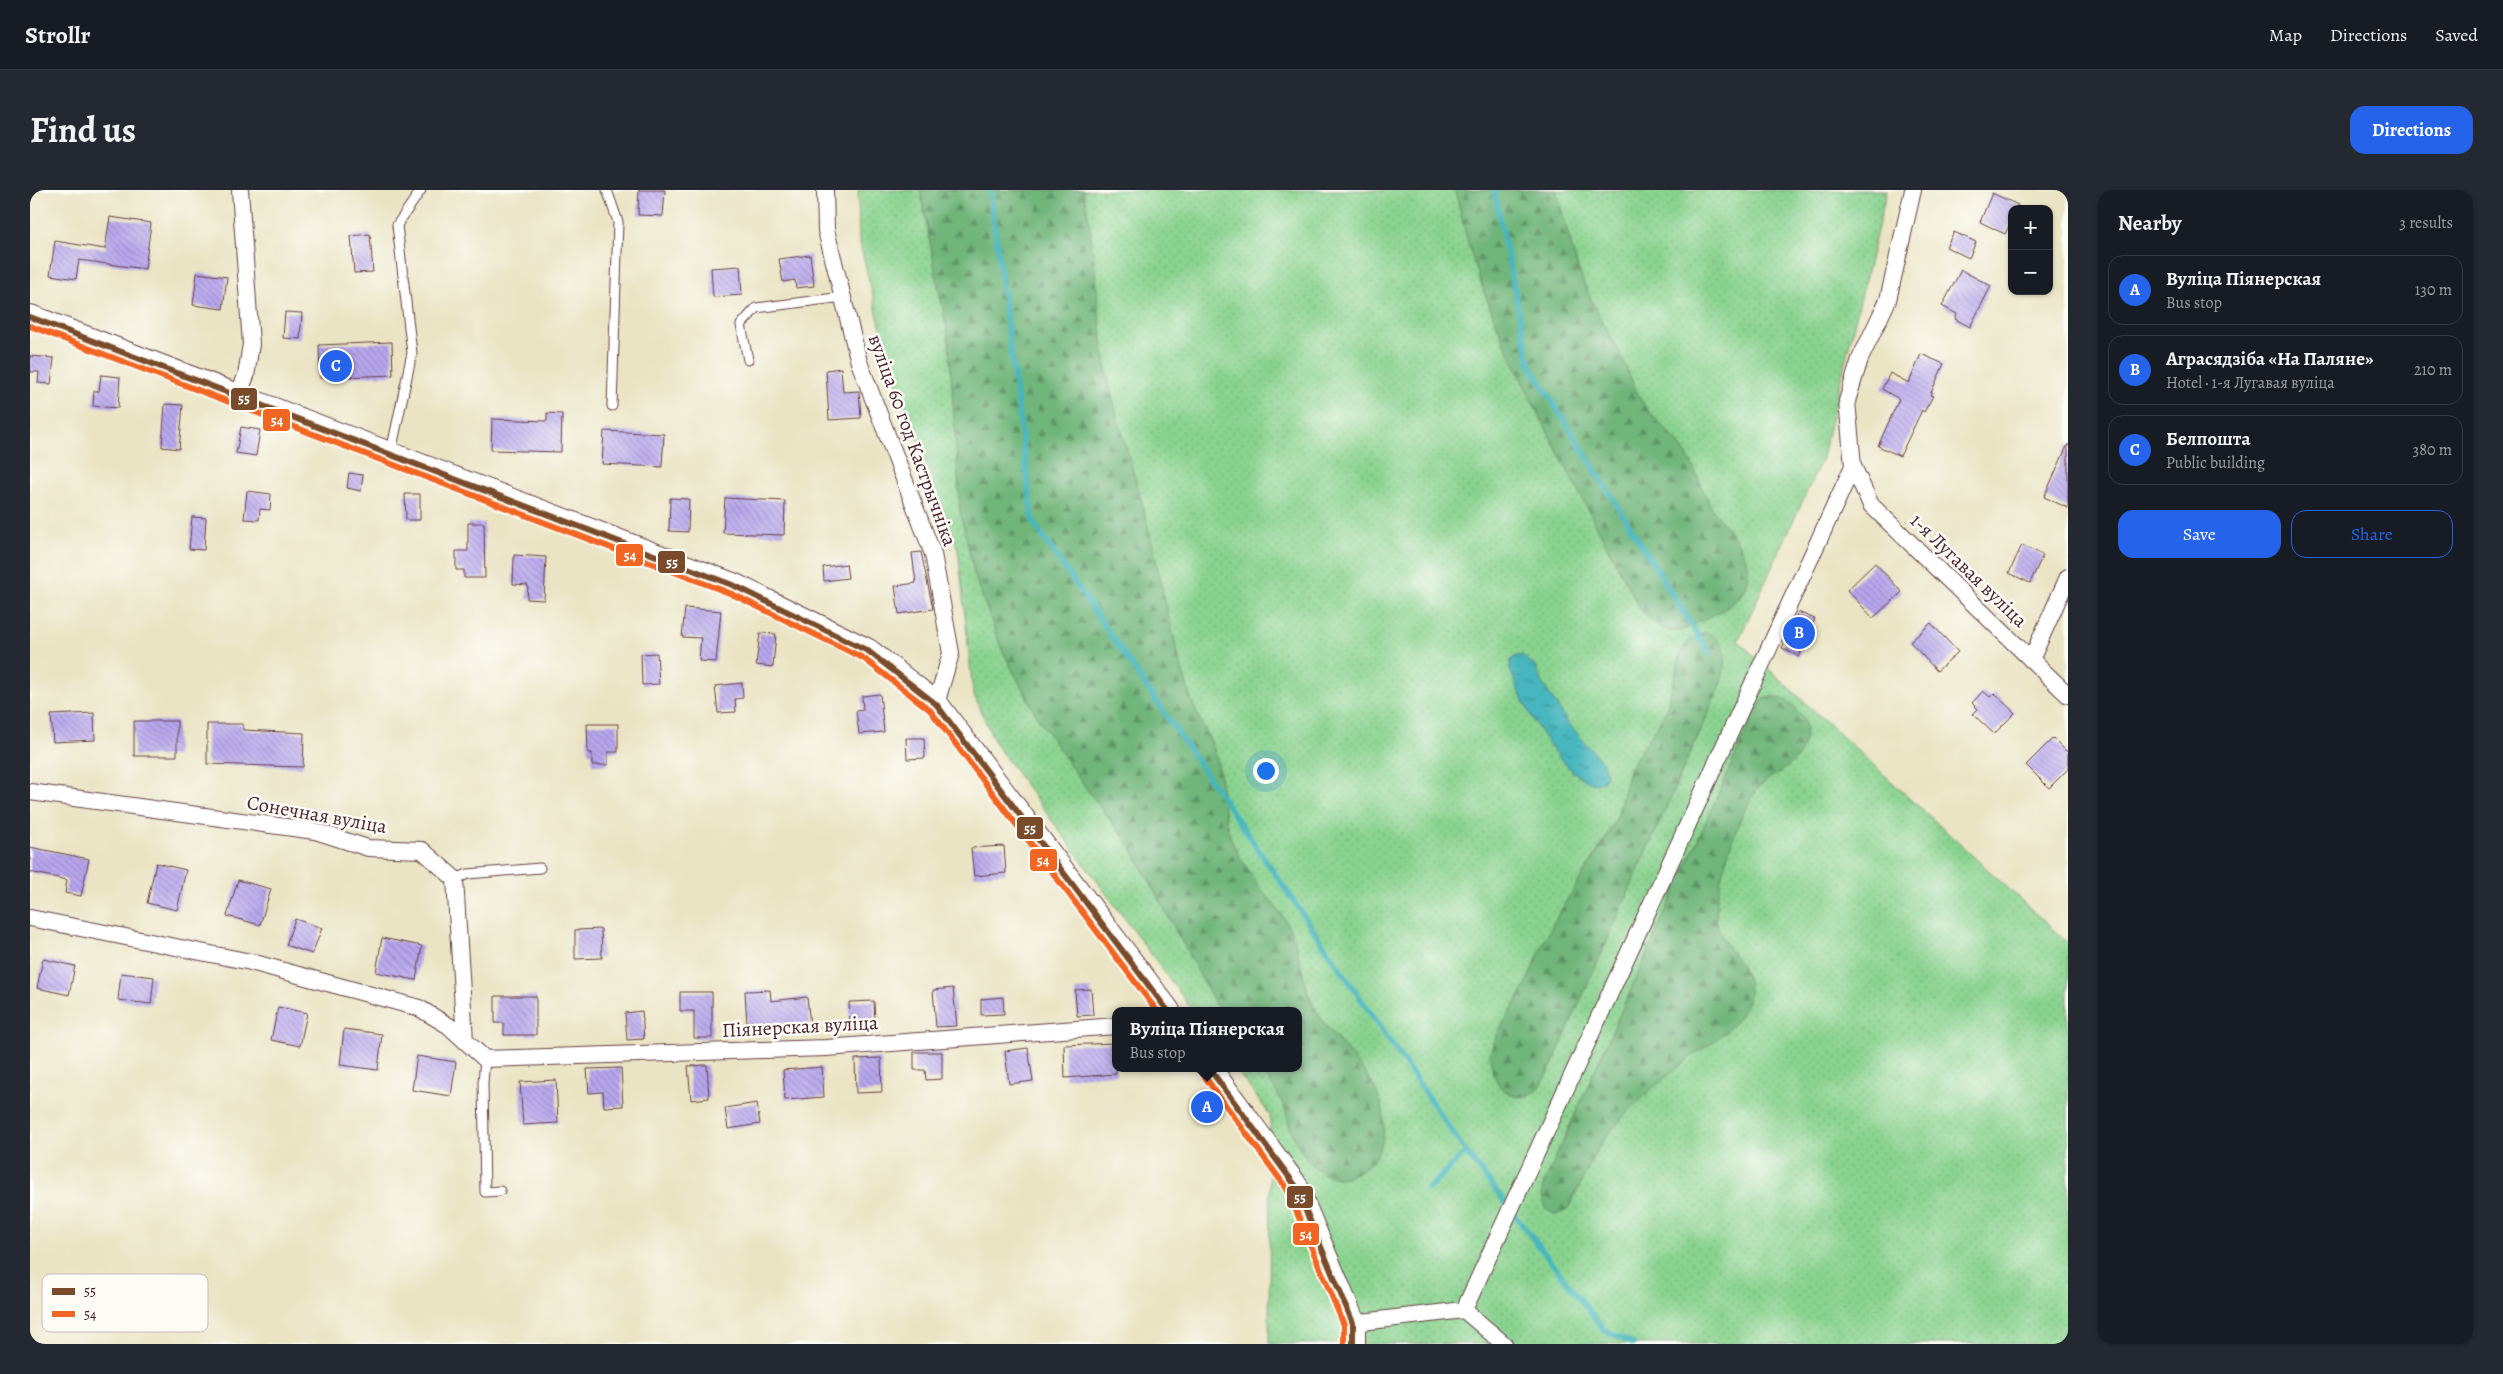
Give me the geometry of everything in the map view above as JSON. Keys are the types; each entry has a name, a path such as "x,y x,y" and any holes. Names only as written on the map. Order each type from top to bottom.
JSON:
{"street":[{"path":"238,395 246,376 251,344 240,190"},
{"name":"вуліца 60 год Кастрычніка","path":"825,190 826,230 860,362 933,554 951,653 936,704"},
{"path":"1464,1310 1853,466 1847,401 1860,359 1888,300 1914,190"},
{"path":"30,316 735,586 868,651 936,704 1165,1007"},
{"name":"1-я Лугавая вуліца","path":"1853,466 1871,504 2068,695"},
{"path":"2032,660 2068,577"},
{"name":"Сонечная вуліца","path":"30,792 315,831 368,848 422,850 455,879"},
{"path":"455,879 465,1041"},
{"path":"30,918 251,962 419,1008 449,1026 485,1059"},
{"name":"Піянерская вуліца","path":"485,1059 826,1048 1112,1026"},
{"path":"1212,1072 1295,1185 1353,1334 1464,1310"},
{"path":"1464,1310 1504,1344"}],"lane":[{"path":"390,455 412,354 397,225 421,190"},
{"path":"607,190 618,222 612,406"},
{"path":"748,360 741,325 756,308 843,297"},
{"path":"455,879 468,874 540,868"},
{"path":"485,1059 483,1082 485,1192 500,1191"}],"green space":[{"path":"858,190 1887,190 1821,461 1738,641 2068,943 2068,1344 1269,1344 1270,1115 1238,1072 1302,1072 1302,1007 1190,1007 996,745 973,693 958,549 890,365 859,240"},
{"path":"920,190 1083,190 1091,235 1103,349 1111,390 1145,514 1171,626 1191,700 1214,749 1217,760 1225,817 1231,839 1249,872 1282,915 1291,931 1308,993 1317,1012 1363,1070 1373,1085 1380,1101 1384,1118 1380,1149 1365,1168 1354,1174 1343,1178 1333,1177 1324,1174 1316,1168 1302,1152 1289,1126 1281,1099 1262,1072 1302,1072 1302,1007 1217,1007 1131,847 1088,791 1039,720 1002,650 975,577 960,511 949,342"},
{"path":"1456,190 1556,190 1583,281 1641,400 1649,412 1684,450 1711,507 1744,554 1748,572 1746,584 1742,593 1728,607 1683,630 1676,631 1669,631 1657,625 1640,609 1543,422 1497,326 1473,259"},
{"path":"1705,632 1719,642 1725,653 1725,668 1721,684 1548,1074 1537,1091 1523,1097 1514,1096 1502,1089 1493,1075 1490,1054 1496,1036 1524,989 1545,939 1606,838 1618,814 1629,769 1665,713 1682,649 1690,640"},
{"path":"1771,696 1780,698 1794,707 1804,721 1806,734 1803,747 1796,758 1761,785 1750,801 1738,825 1719,889 1716,913 1717,923 1726,945 1740,964 1749,984 1749,995 1744,1008 1739,1017 1726,1031 1665,1077 1617,1123 1602,1142 1591,1161 1567,1210 1556,1215 1548,1210 1544,1204 1542,1188 1755,712 1763,700"}],"water":[{"path":"1522,655 1536,667 1544,686 1568,723 1602,762 1606,772 1604,780 1597,784 1583,779 1556,754 1544,737 1523,700 1510,669 1511,660 1516,656"}],"building":[{"path":"639,190 665,190 663,216 638,215"},
{"path":"1992,193 2018,205 2008,205 2008,228 2005,234 1980,222"},
{"path":"110,217 151,223 145,269 79,260 76,279 50,275 55,241 105,249"},
{"path":"1954,232 1976,242 1969,258 1946,247"},
{"path":"370,234 373,272 354,273 351,236"},
{"path":"810,255 814,286 796,288 795,280 783,282 779,259"},
{"path":"740,266 742,295 713,297 711,268"},
{"path":"1961,270 1991,286 1970,327 1955,319 1957,314 1942,306"},
{"path":"197,273 227,277 223,309 193,305"},
{"path":"285,312 302,313 300,339 283,338"},
{"path":"392,342 393,375 320,378 319,345"},
{"path":"1921,354 1944,364 1930,395 1933,396 1924,412 1922,410 1900,456 1878,446 1899,399 1882,389 1890,373 1909,383"},
{"path":"30,356 54,358 51,384 38,383 39,372 30,372"},
{"path":"841,368 843,392 859,391 861,418 829,420 826,370"},
{"path":"101,375 120,377 118,408 93,406 94,391 99,391"},
{"path":"165,404 183,405 179,449 162,447"},
{"path":"547,413 562,414 561,452 491,450 492,419 547,421"},
{"path":"241,427 260,430 256,456 236,453"},
{"path":"604,431 664,434 662,467 602,464"},
{"path":"2068,444 2068,508 2044,497"},
{"path":"349,473 363,475 361,491 347,488"},
{"path":"247,491 271,494 270,510 260,509 259,520 244,519"},
{"path":"405,494 420,494 420,520 406,520"},
{"path":"670,498 689,499 688,532 669,531"},
{"path":"725,498 785,501 784,535 723,533"},
{"path":"192,517 206,518 204,550 189,549"},
{"path":"468,523 484,523 485,578 464,578 464,570 456,570 456,551 468,551"},
{"path":"2022,545 2043,555 2030,583 2009,573"},
{"path":"921,552 933,609 899,614 895,586 916,583 912,553"},
{"path":"514,555 546,557 544,600 527,599 528,585 513,584"},
{"path":"1875,563 1902,592 1873,618 1847,590"},
{"path":"846,564 848,578 824,581 823,567"},
{"path":"685,608 721,611 716,662 699,661 701,638 682,637"},
{"path":"1798,612 1815,619 1799,657 1782,648"},
{"path":"1931,623 1958,652 1937,671 1910,642"},
{"path":"760,633 776,634 773,667 756,665"},
{"path":"657,653 659,684 642,685 641,654"},
{"path":"742,683 743,698 735,699 736,712 718,713 715,686"},
{"path":"1983,691 1990,697 1994,693 2015,713 1994,734 1973,714 1978,709 1972,703"},
{"path":"880,694 884,732 859,734 856,711 863,710 862,696"},
{"path":"94,713 95,740 53,742 51,715"},
{"path":"134,721 177,721 177,756 134,756"},
{"path":"207,724 243,724 243,730 304,733 303,767 207,764"},
{"path":"587,724 618,724 618,752 608,752 608,765 592,765 592,753 588,753"},
{"path":"906,738 924,738 925,758 907,759"},
{"path":"2053,738 2068,753 2068,769 2049,788 2026,765"},
{"path":"1004,846 1006,873 974,876 971,848"},
{"path":"30,847 89,859 81,896 65,893 67,880 30,872"},
{"path":"156,863 186,870 177,910 147,903"},
{"path":"238,880 271,889 260,925 227,916"},
{"path":"295,919 322,928 312,954 286,945"},
{"path":"601,929 602,958 575,959 575,930"},
{"path":"382,938 422,946 416,980 376,972"},
{"path":"43,959 75,966 69,995 37,988"},
{"path":"121,973 154,977 151,1004 118,1000"},
{"path":"953,988 957,1026 936,1027 933,990"},
{"path":"1091,989 1093,1015 1077,1016 1075,990"},
{"path":"770,990 771,1001 807,997 810,1025 793,1027 792,1023 747,1025 745,991"},
{"path":"680,992 712,992 712,1038 694,1038 694,1011 680,1011"},
{"path":"495,996 536,996 536,1035 504,1035 504,1023 495,1023"},
{"path":"1003,997 1004,1014 981,1015 981,999"},
{"path":"874,1001 875,1025 850,1026 849,1002"},
{"path":"278,1007 307,1013 300,1046 271,1040"},
{"path":"642,1011 644,1039 627,1040 625,1013"},
{"path":"344,1029 382,1034 378,1070 340,1065"},
{"path":"1112,1043 1112,1072 1116,1072 1116,1074 1065,1078 1064,1045"},
{"path":"1028,1048 1033,1081 1009,1084 1005,1051"},
{"path":"914,1052 942,1052 942,1079 926,1080 925,1070 914,1070"},
{"path":"417,1056 456,1062 451,1096 412,1090"},
{"path":"881,1058 882,1092 856,1093 855,1059"},
{"path":"707,1065 709,1098 691,1100 688,1066"},
{"path":"822,1067 824,1097 785,1100 783,1070"},
{"path":"621,1068 623,1106 604,1107 603,1092 589,1093 587,1069"},
{"path":"556,1080 558,1123 523,1125 520,1082"},
{"path":"757,1103 760,1124 728,1129 725,1108"}],"waterway":[{"path":"990,190 1033,522 1466,1152 1604,1330 1633,1344"},
{"path":"1494,190 1530,365 1710,655"},
{"path":"1428,1189 1466,1152"}],"transit line":[{"name":"55","path":"30,317 735,586 868,651 936,704 1165,1007"},
{"name":"54","path":"30,326 732,594 863,658 930,710 1154,1007"},
{"name":"55","path":"1212,1072 1295,1185 1353,1323 1353,1344"},
{"name":"54","path":"1202,1073 1287,1189 1344,1325 1344,1344"}],"place":[{"name":"Белпошта","path":"336,366"},
{"name":"Аграсядзіба «На Паляне»","path":"1799,633"},
{"name":"Вуліца Піянерская","path":"1207,1107"}]}
